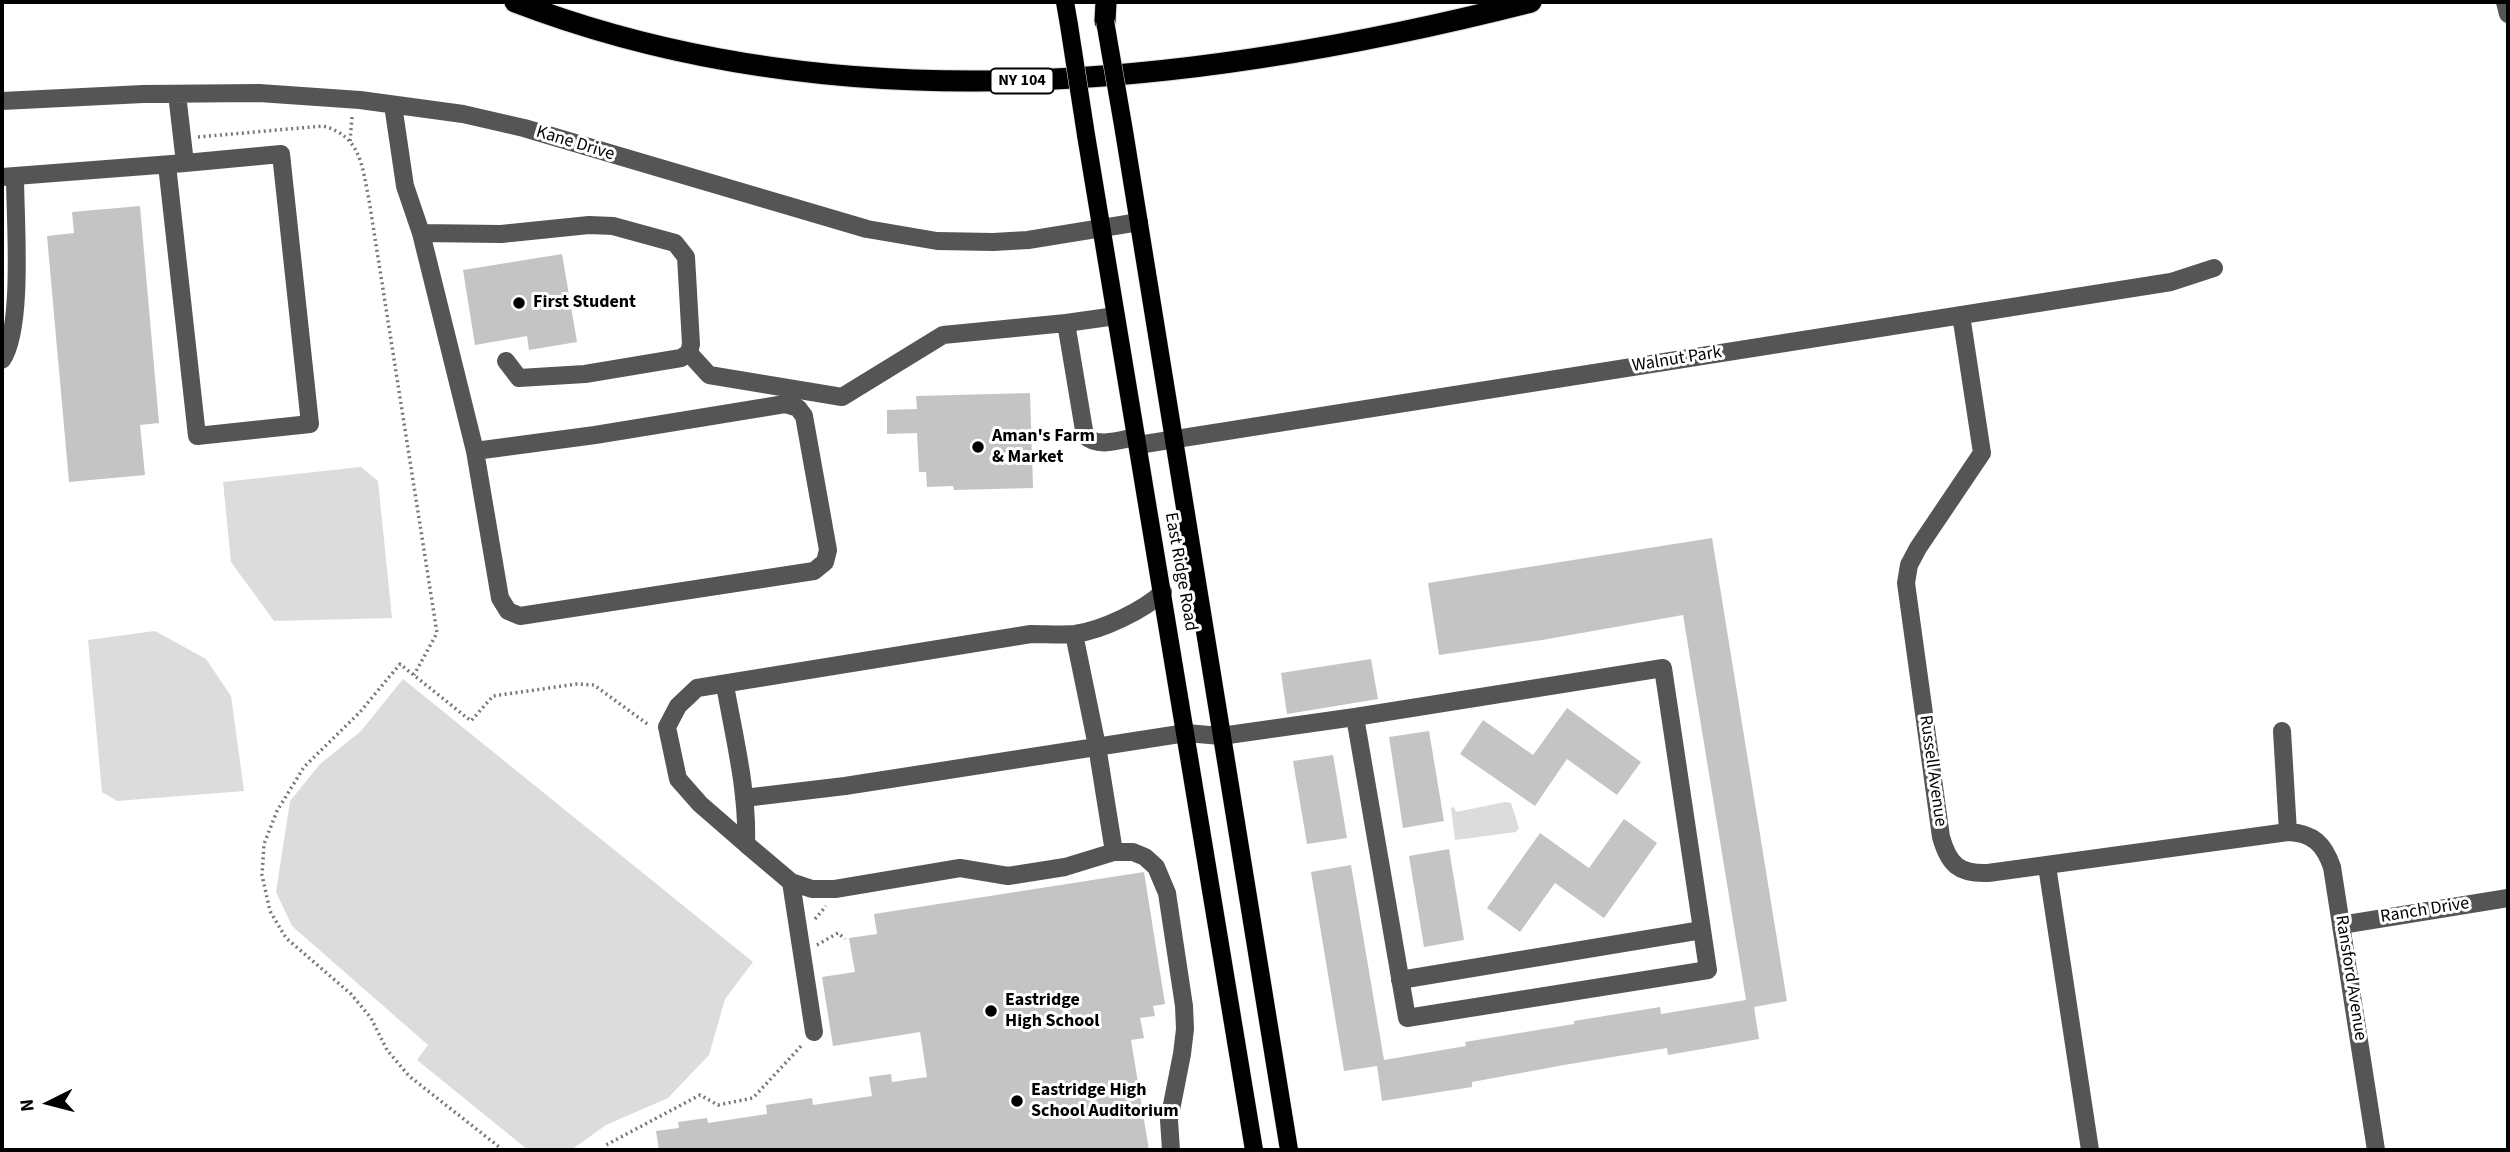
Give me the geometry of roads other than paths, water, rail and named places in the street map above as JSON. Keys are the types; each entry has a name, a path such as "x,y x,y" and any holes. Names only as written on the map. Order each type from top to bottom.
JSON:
{"highway":[{"name":"NY 104","path":"515,2 571,22 639,41 741,64 845,77 949,82 1080,78 1231,62 1368,39 1531,2"}],"main road":[{"name":"East Ridge Road","path":"1065,2 1254,1150"},
{"name":"East Ridge Road","path":"1104,8 1289,1150"}],"street":[{"path":"2505,2 2508,14"},
{"name":"Kane Drive","path":"2,101 259,93 393,104 463,114 524,128 867,229 937,241 1028,240 1139,222"},
{"path":"177,94 185,163"},
{"path":"393,104 405,186 421,233 475,451 500,598 508,611 520,616 814,571 825,562 828,550 826,537 804,416 798,408 785,404 595,435 475,451"},
{"path":"2,360 9,350 16,311 8,176 281,154 310,424 197,436 167,165"},
{"path":"421,233 501,234 589,225 612,226 675,243 686,257 691,344 688,353 681,358 585,374 519,378 506,361"},
{"name":"Walnut Park","path":"1066,323 1085,436 1091,442 1099,443 1174,440 2171,282 2214,268"},
{"name":"Russell Avenue","path":"1961,315 1982,453 1917,548 1907,573 1941,837 1948,856 1964,871 1988,873 2047,866"},
{"path":"688,353 709,374 842,397 943,335 1116,316"},
{"path":"1163,592 1154,601 1123,618 1074,634 1031,634 697,688 678,706 667,727 678,779 700,804 791,882 812,889 835,889 960,868 1008,876 1065,867 1114,852 1133,852 1145,857 1156,867 1167,892 1181,981 1185,1029 1169,1120 1171,1150"},
{"path":"1074,634 1097,746 1114,852"},
{"path":"744,798 845,786 1186,733 1221,736 1355,717 1662,667 1707,970 1407,1018 1355,717"},
{"path":"725,685 744,798 746,844"},
{"path":"2282,731 2288,832"},
{"name":"Ransford Avenue","path":"2047,866 2288,832 2311,836 2328,854 2332,867 2376,1150"},
{"path":"2047,866 2090,1150"},
{"path":"791,882 796,909 811,943 814,1032"},
{"name":"Ranch Drive","path":"2342,925 2508,898"},
{"path":"1400,980 1702,930"}],"place":[{"name":"First Student","path":"519,303"},
{"name":"Aman's Farm & Market","path":"978,447"},
{"name":"Eastridge High School","path":"991,1011"},
{"name":"Eastridge High School Auditorium","path":"1017,1101"}]}
